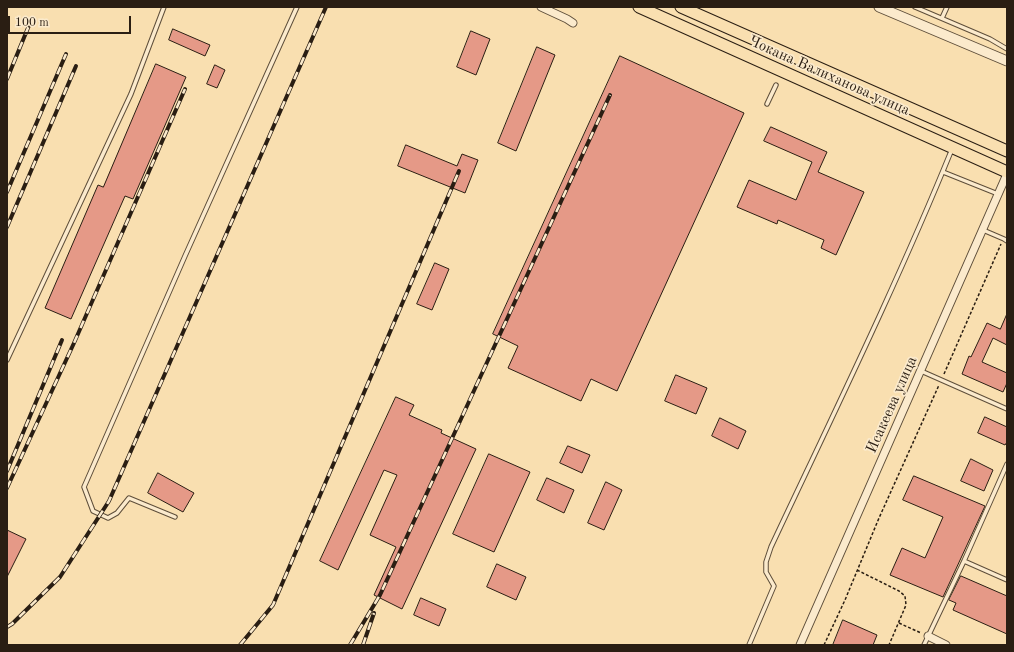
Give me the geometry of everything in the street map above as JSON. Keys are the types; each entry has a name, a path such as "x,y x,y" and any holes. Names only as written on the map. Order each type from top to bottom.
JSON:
{"main road":[{"name":"Чокана Валиханова улица","path":"639,7 1007,173"},
{"name":"Чокана Валиханова улица","path":"681,7 1007,152"},
{"path":"783,72 790,56"}],"street":[{"path":"542,7 573,23"},
{"path":"879,7 1007,62"},
{"name":"Исакеева улица","path":"800,645 1007,173"},
{"path":"928,636 946,645"}],"lane":[{"path":"7,360 131,94 164,7"},
{"path":"175,517 129,498 117,513 108,518 93,511 84,487 185,256 297,7"},
{"path":"915,7 990,39 1007,49"},
{"path":"942,18 947,7"},
{"path":"767,104 776,85"},
{"path":"749,645 774,586 766,572 766,562 771,547 884,306 925,216 953,148"},
{"path":"943,172 998,194"},
{"path":"982,230 1005,240"},
{"path":"921,371 1007,409"},
{"path":"924,645 964,561 1007,464"},
{"path":"964,561 1007,580"}],"path":[{"path":"824,645 879,518 1005,240"},
{"path":"857,570 899,591 905,596 906,605 889,645"},
{"path":"899,623 928,636"}],"building":[{"path":"173,29 210,45 205,56 169,40"},
{"path":"471,31 490,39 476,75 457,67"},
{"path":"537,47 555,55 516,151 498,143"},
{"path":"620,56 744,113 617,391 591,379 581,401 508,368 518,346 493,334"},
{"path":"156,64 186,77 133,199 125,196 71,319 45,308 98,185 103,187"},
{"path":"215,65 225,70 217,88 207,84"},
{"path":"771,127 827,152 818,172 864,192 836,255 821,248 824,240 778,220 777,224 737,207 749,180 796,200 812,162 764,141"},
{"path":"406,145 457,166 462,154 478,160 465,193 398,166"},
{"path":"435,263 449,269 432,310 417,304"},
{"path":"1007,314 1007,345 993,338 982,362 1007,373 1007,383 1003,392 962,374 969,356 971,357 987,323 1000,329"},
{"path":"676,375 707,388 696,414 665,401"},
{"path":"396,397 414,405 409,415 442,430 441,433 476,449 402,609 374,595 396,547 370,535 397,475 384,470 338,570 320,561"},
{"path":"985,417 1007,427 1007,442 1005,445 978,433"},
{"path":"720,418 746,431 738,449 712,436"},
{"path":"568,446 590,455 582,473 560,463"},
{"path":"489,454 530,472 494,552 453,534"},
{"path":"971,459 993,470 984,491 961,481"},
{"path":"158,473 194,493 183,512 148,493"},
{"path":"914,476 985,506 943,597 890,575 902,548 925,558 943,517 903,500"},
{"path":"547,478 574,490 564,513 537,500"},
{"path":"606,482 622,490 604,530 588,523"},
{"path":"7,530 26,539 7,577"},
{"path":"497,564 526,577 516,600 487,587"},
{"path":"961,576 1007,596 1007,634 953,610 956,603 949,600"},
{"path":"421,598 446,609 439,626 414,615"},
{"path":"843,620 877,635 873,645 833,645"}],"railway":[{"path":"7,627 12,624 60,577 109,501 326,7"},
{"path":"7,79 30,23"},
{"path":"7,192 66,54"},
{"path":"7,227 76,66"},
{"path":"7,488 74,343 185,89"},
{"path":"350,645 380,595 610,95"},
{"path":"240,645 273,605 459,171"},
{"path":"7,471 62,340"},
{"path":"363,645 374,613"}]}
